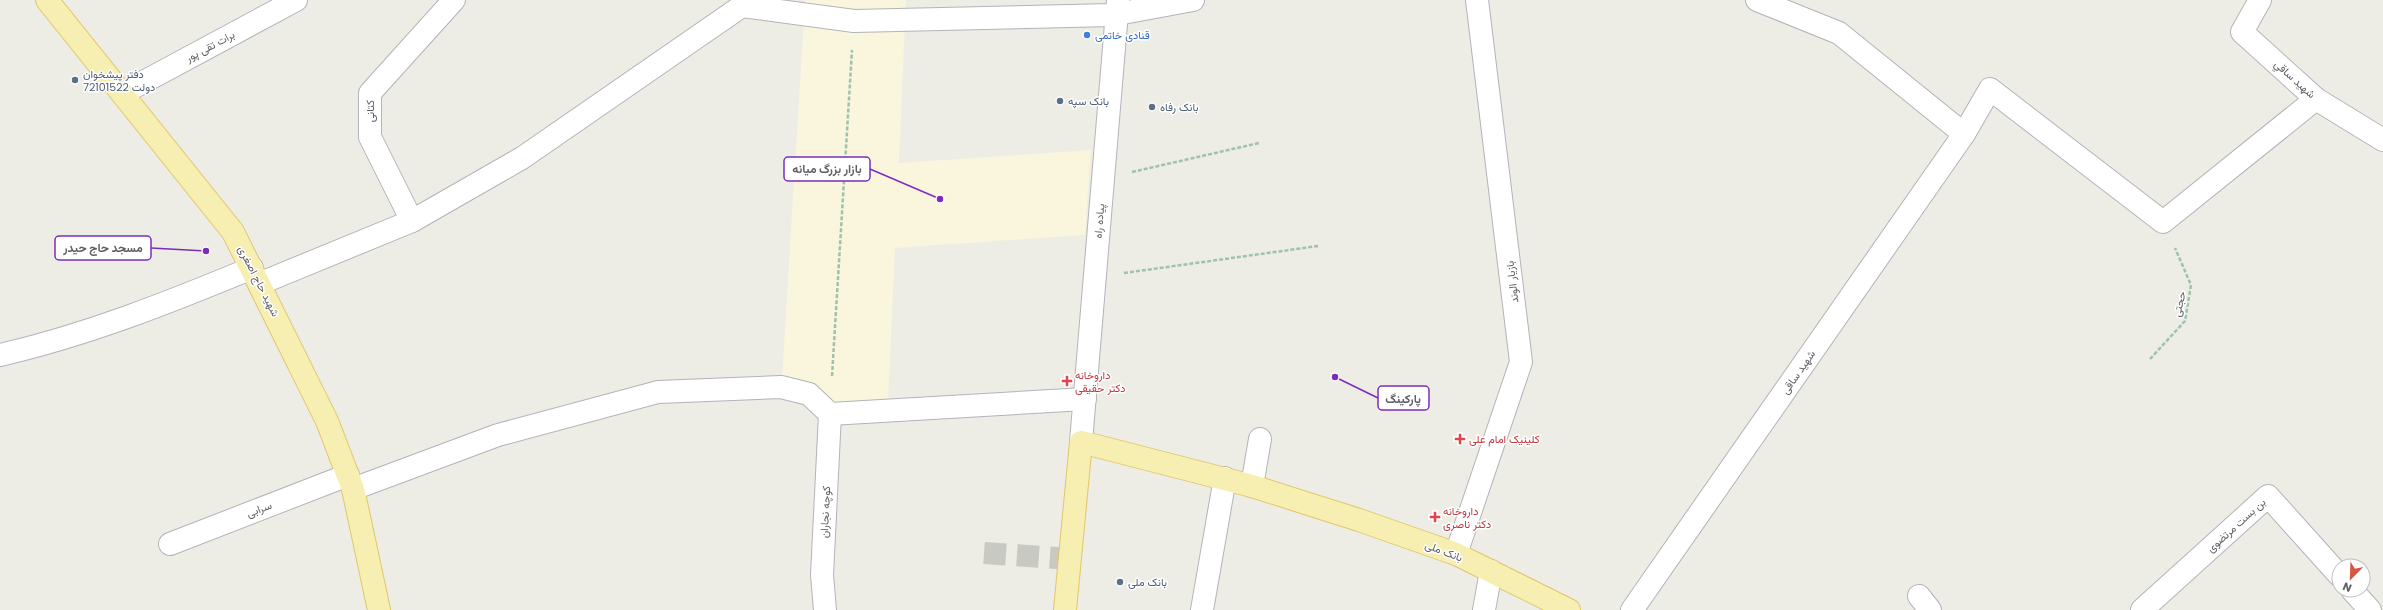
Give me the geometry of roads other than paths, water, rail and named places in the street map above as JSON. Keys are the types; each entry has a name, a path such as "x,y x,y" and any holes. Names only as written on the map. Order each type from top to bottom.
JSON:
{"main road":[{"name":"شهید حاج اصغری","path":"47,0 123,92 233,232 328,421 350,482 375,609"},
{"name":"بانک ملی","path":"1081,442 1252,486 1456,554 1569,610"},
{"path":"1065,610 1081,442"}],"street":[{"name":"برات تقی پور","path":"123,92 296,0"},
{"name":"کتانی","path":"412,221 370,137 370,93 454,0"},
{"path":"0,355 40,346 256,276 412,221 522,158 742,6 811,8 854,21 1117,7 1193,0"},
{"name":"بازیار الوند","path":"1456,554 1521,362 1477,0"},
{"path":"1757,0 1839,33 1964,134"},
{"name":"شهيد ساقي","path":"2260,0 2242,32 2316,99 2383,140"},
{"name":"پیاده راه","path":"1081,442 1117,7"},
{"name":"شهید ساقی","path":"1632,610 1964,134 1990,89 2163,222 2316,99"},
{"name":"سرابی","path":"170,544 350,482 498,435 658,392 781,388 809,394 830,414"},
{"path":"830,414 1084,399"},
{"name":"کوچه نجاران","path":"825,610 822,574 830,414"},
{"path":"1252,486 1260,439"},
{"path":"1202,610 1225,478"},
{"name":"بن بست مرتضوی","path":"2142,610 2268,496 2331,566"},
{"path":"1484,610 1491,571"},
{"path":"2359,598 2370,610"}],"tunnel":[{"path":"984,553 1070,559"}],"place":[{"name":"قنادی خاتمی","path":"1087,35"},
{"name":"دفتر پیشخوان دولت 72101522","path":"75,80"},
{"name":"بانک سپه","path":"1060,101"},
{"name":"بانک رفاه","path":"1152,107"},
{"name":"بازار بزرگ میانه","path":"940,199"},
{"name":"مسجد حاج حیدر","path":"206,251"},
{"name":"پارکینگ","path":"1335,377"},
{"name":"داروخانه دکتر حقیقی","path":"1067,381"},
{"name":"کلینیک امام علی","path":"1460,439"},
{"name":"داروخانه دکتر ناصری","path":"1435,517"},
{"name":"بانک ملی","path":"1120,582"}]}
